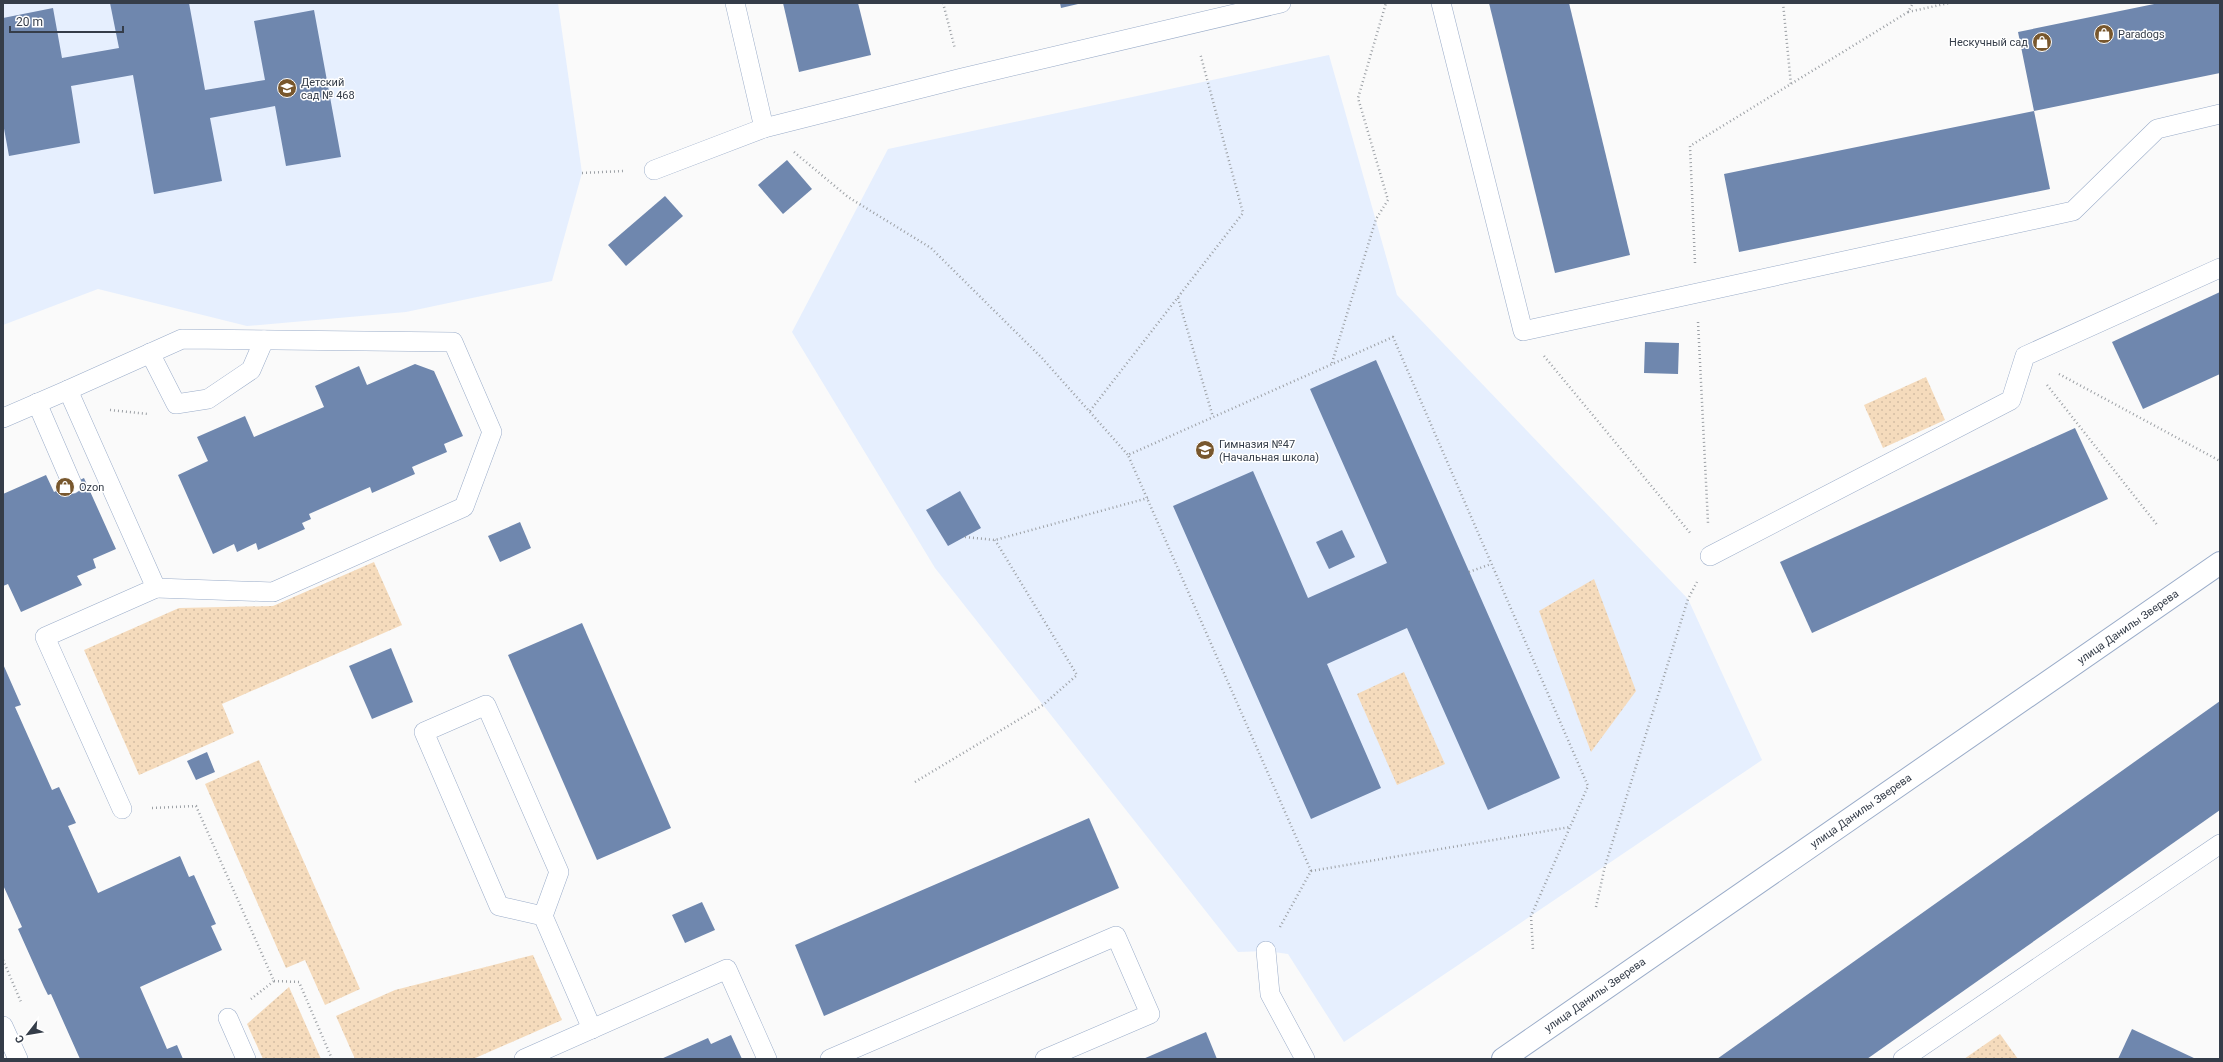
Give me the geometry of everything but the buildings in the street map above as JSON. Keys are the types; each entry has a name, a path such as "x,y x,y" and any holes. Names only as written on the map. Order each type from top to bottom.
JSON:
{"main road":[{"name":"улица Данилы Зверева","path":"1515,1055 2220,563"}],"lane":[{"path":"735,3 764,128"},
{"path":"654,170 764,128 962,78 1281,3"},
{"path":"1441,3 1523,331 2073,211 2157,129 2220,114"},
{"path":"1710,556 2011,400 2025,356 2220,268"},
{"path":"3,418 37,403 71,398 150,353 182,339 453,342 492,432 464,507 273,592 156,588 45,637 122,809"},
{"path":"150,353 176,404 208,399 251,370 264,340"},
{"path":"71,398 156,588"},
{"path":"37,403 72,484"},
{"path":"543,916 499,906 424,732 486,705 559,872 543,916 592,1029"},
{"path":"1903,1059 2220,844"},
{"path":"830,1059 1116,936 1150,1014 1045,1059"},
{"path":"1266,951 1270,994 1304,1059"},
{"path":"524,1059 727,969 767,1059"},
{"path":"228,1018 246,1059"},
{"path":"3,1026 18,1059"}],"path":[{"path":"943,3 962,78"},
{"path":"1332,363 1376,219 1388,200 1358,98 1386,3"},
{"path":"1783,3 1791,85"},
{"path":"1908,12 1913,3"},
{"path":"1596,907 1605,866 1688,599 1710,556 1690,146 1908,12 1949,3"},
{"path":"1090,411 1244,213 1192,24"},
{"path":"764,128 848,197 931,248 1042,358 1128,455 1311,871"},
{"path":"582,173 654,170"},
{"path":"1178,298 1213,417"},
{"path":"1523,331 1710,556"},
{"path":"1128,455 1393,336 1588,786 1532,916 1532,950"},
{"path":"2025,356 2220,461"},
{"path":"2025,356 2158,526"},
{"path":"71,398 168,417 176,404"},
{"path":"965,537 995,540 1148,498"},
{"path":"915,782 1043,705 1077,675 995,540"},
{"path":"1469,572 1491,564"},
{"path":"122,809 196,806 274,981"},
{"path":"1311,871 1570,827"},
{"path":"1266,951 1311,871"},
{"path":"228,1018 274,981 298,982 332,1059"}],"shaded area":[{"name":"Детский сад № 468","path":"3,3 558,3 582,173 552,281 406,312 247,326 98,289 3,325"},
{"name":"Гимназия №47 (Начальная школа)","path":"1329,55 1397,295 1688,599 1762,760 1344,1042 1288,954 1266,951 1238,952 935,568 792,332 888,149"},
{"path":"1926,377 1945,420 1883,448 1864,405"},
{"path":"374,562 402,625 222,704 234,733 139,775 84,650 179,608 273,606"},
{"path":"1594,579 1636,691 1591,752 1539,611"},
{"path":"1404,672 1445,764 1397,785 1357,694"},
{"path":"259,760 360,989 325,1005 305,960 286,968 205,784"},
{"path":"533,955 562,1020 473,1059 355,1059 336,1016 395,990"},
{"path":"289,987 321,1059 263,1059 247,1024"},
{"path":"2000,1034 2018,1059 1964,1059"}],"place":[{"name":"Paradogs","path":"2104,34"},
{"name":"Нескучный сад","path":"2042,42"},
{"name":"Детский сад № 468","path":"287,88"},
{"name":"Гимназия №47 (Начальная школа)","path":"1205,450"},
{"name":"Ozon","path":"65,487"}]}
